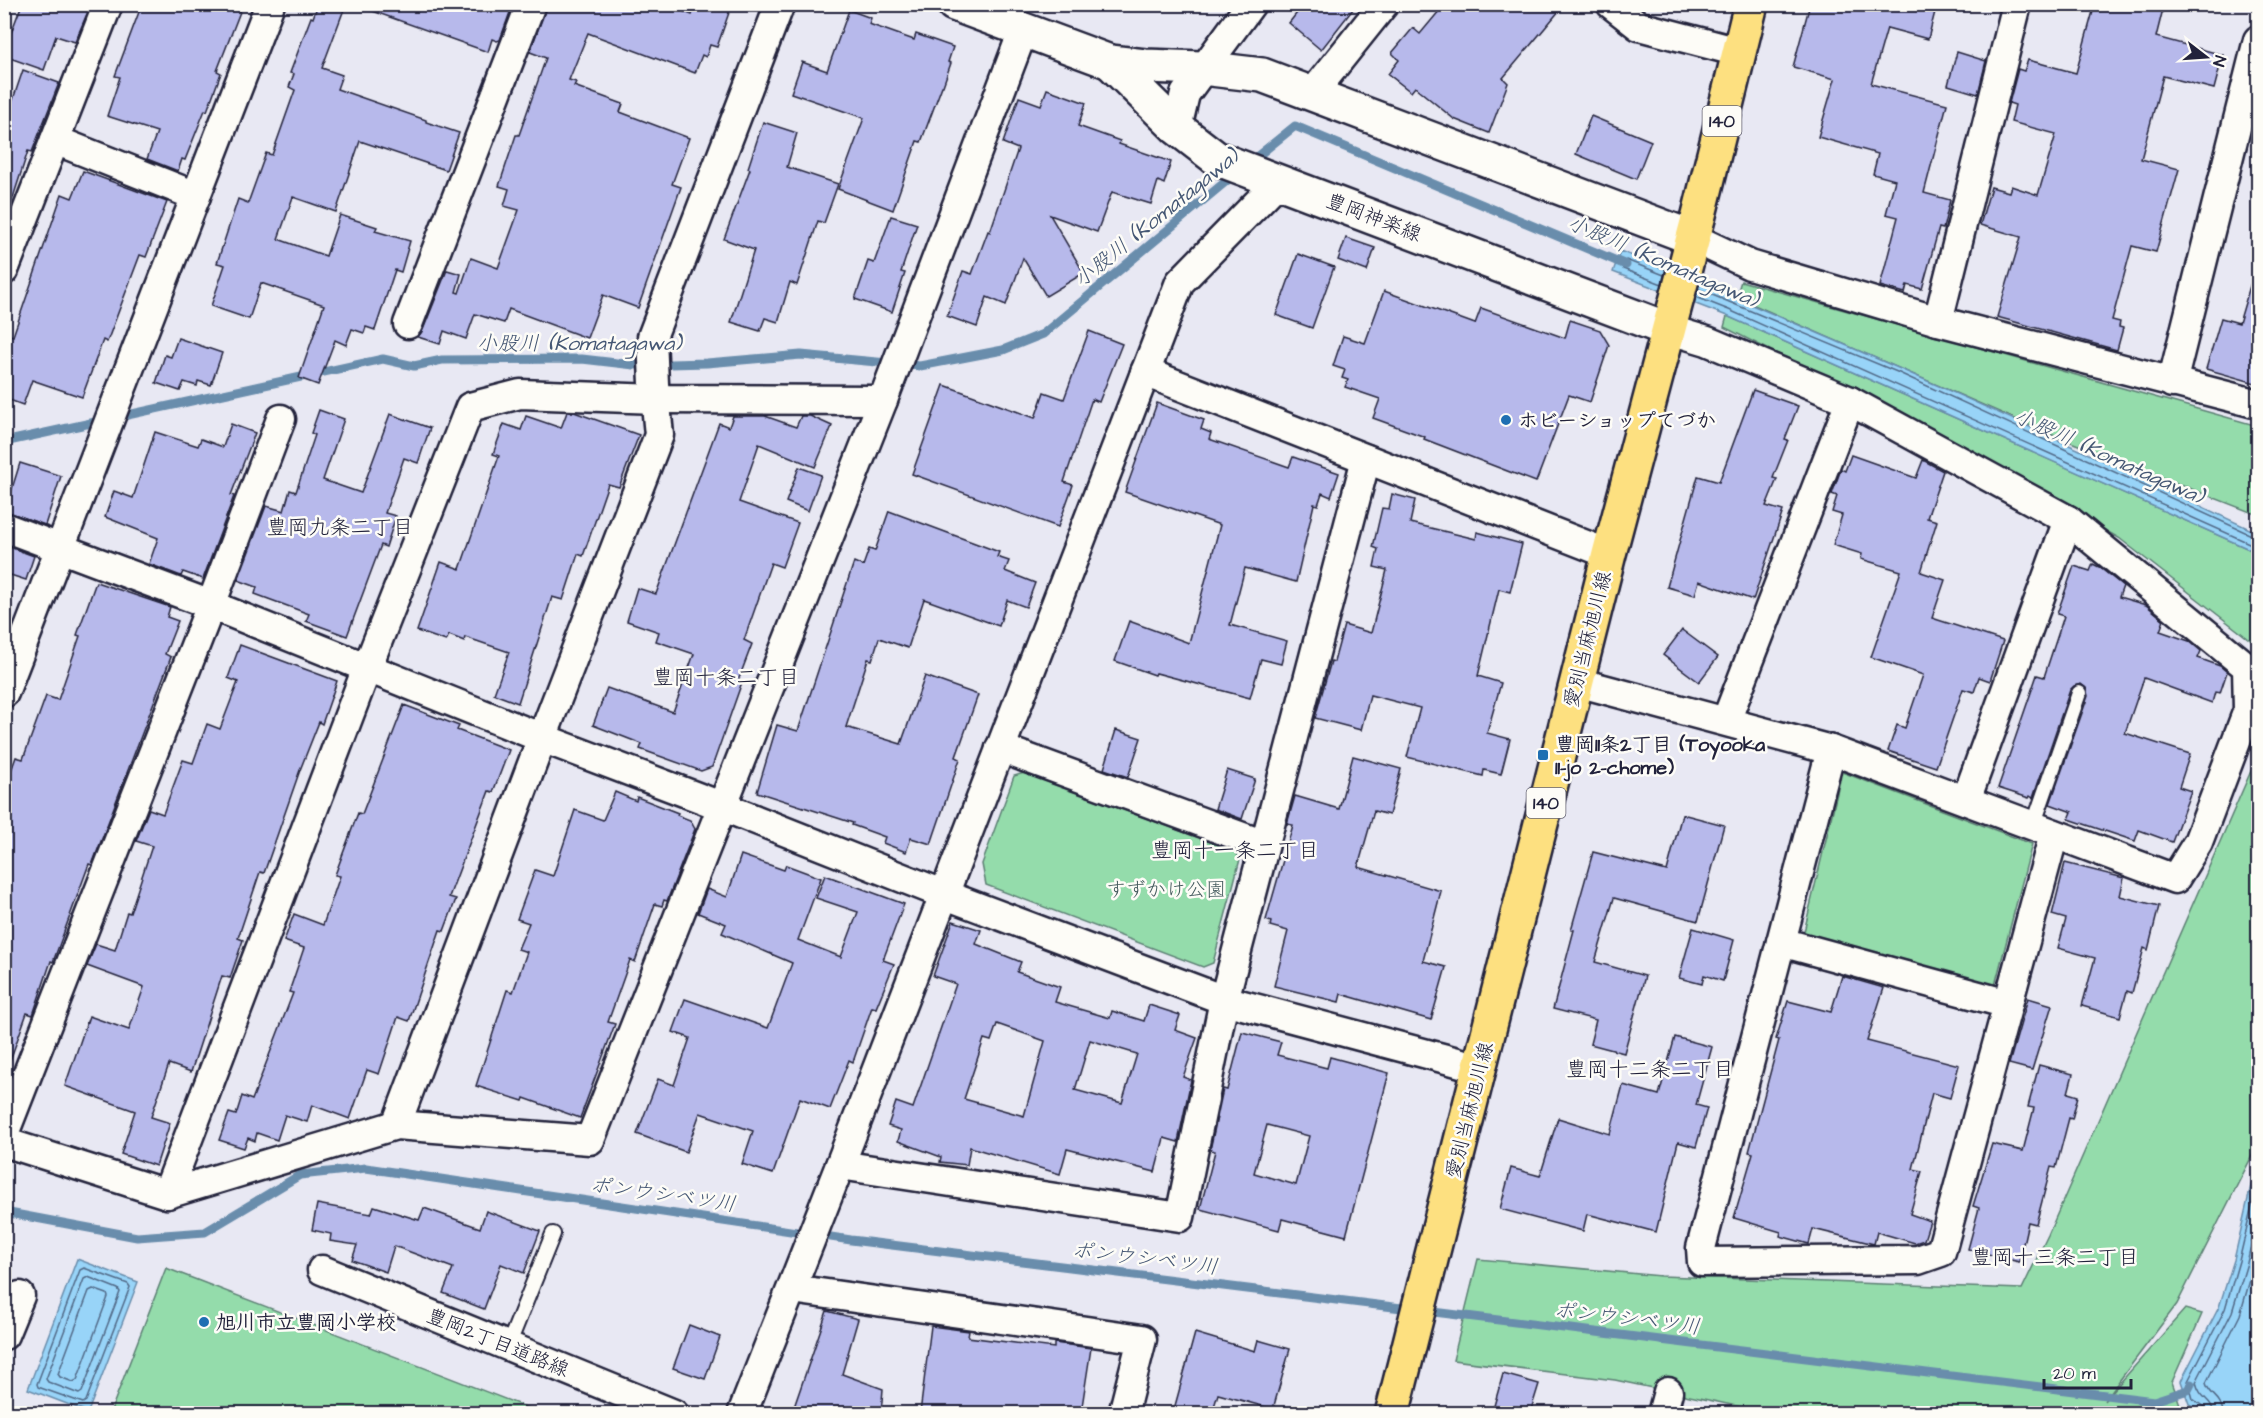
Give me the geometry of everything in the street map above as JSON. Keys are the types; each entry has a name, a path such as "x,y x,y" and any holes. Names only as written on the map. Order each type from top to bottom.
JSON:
{"main road":[{"name":"愛別当麻旭川線","path":"1392,1413 1609,554 1690,248 1751,4"}],"street":[{"path":"4,270 108,4"},
{"path":"4,693 270,4"},
{"path":"408,324 531,4"},
{"path":"396,1125 659,435 652,337 780,4"},
{"name":"豊岡神楽線","path":"954,4 1110,62 1262,75 1690,248"},
{"path":"1177,128 1185,94 1251,4"},
{"path":"1312,94 1384,4"},
{"path":"1611,4 1639,26 1739,52"},
{"path":"1938,321 2017,4"},
{"path":"4,1142 167,1194 396,1125 590,1140 887,390 1023,31"},
{"path":"2172,383 2259,40"},
{"name":"豊岡神楽線","path":"1110,62 1177,128 1216,158 1670,319"},
{"path":"55,140 196,196"},
{"path":"742,1413 805,1256 1179,282 1267,176"},
{"path":"1690,248 1938,321 2259,404"},
{"path":"1577,682 1831,750 2175,879 2198,842 2248,710 2247,667 2068,520 1850,401 1707,341 1670,319"},
{"path":"1145,372 1609,554"},
{"path":"167,1194 367,668 470,407 520,394 887,390"},
{"path":"1726,721 1850,401"},
{"path":"4,1134 211,605 281,419"},
{"path":"840,1165 1180,1217 1224,1000 1366,459"},
{"path":"1966,800 2068,520"},
{"path":"4,526 211,605 542,738 943,894 1224,1000 1480,1068"},
{"path":"1000,748 1264,845"},
{"path":"1831,750 1701,1248 1702,1262 1918,1260 1941,1252 2008,1004 2043,830"},
{"path":"1781,942 2008,1004"},
{"name":"豊岡2丁目道路線","path":"322,1270 674,1413"},
{"path":"792,1289 1142,1339 1123,1413"},
{"path":"4,1335 20,1296"}],"lane":[{"path":"2043,830 2079,693"},
{"path":"508,1346 553,1234"}],"green space":[{"path":"1741,281 2258,426 2258,515 2045,432 1736,297"},
{"path":"1727,316 2258,553 2258,646 2119,538 1946,439 1724,327"},
{"path":"2258,755 2258,1144 2177,1304 2104,1401 2185,1309 2202,1314 2172,1382 2183,1413 1769,1413 1615,1380 1453,1360 1478,1259 1661,1276 2022,1289 2048,1235"},
{"path":"1842,772 2032,844 1994,989 1803,936"},
{"name":"すずかけ公園","path":"1024,773 1235,851 1240,859 1213,963 1203,967 986,885 982,864 1014,776"},
{"path":"166,1268 541,1413 110,1413"}],"water":[{"path":"1620,251 1781,317 1941,387 2258,533 2258,553 1727,316 1613,272"},
{"path":"2258,1155 2258,1413 2204,1413 2189,1404 2181,1381 2219,1307 2234,1260"},
{"path":"77,1259 138,1282 88,1412 28,1389"}],"building":[{"path":"22,4 76,4 89,9 75,42 56,36 44,70 4,56"},
{"path":"142,4 243,4 217,71 221,73 207,111 205,110 185,160 182,159 178,171 147,159 157,132 107,116 120,77 115,76"},
{"path":"318,4 346,4 322,68 342,75 337,89 459,133 446,170 360,141 336,212 293,197 278,239 326,256 340,215 377,227 375,231 410,241 401,272 395,270 375,330 366,327 364,333 352,329 346,345 335,340 318,385 299,378 324,305 261,283 249,319 211,306 225,265 217,263 238,199 248,203 266,153 272,155 295,90 289,87 294,74 290,73"},
{"path":"364,4 513,4 500,40 492,39 488,52 364,8"},
{"path":"547,4 665,4 692,15 696,4 732,4 717,47 710,45 706,57 702,55 695,73 588,33 569,80 576,82 574,86 623,104 620,112 689,138 672,184 681,187 638,308 603,295 587,338 509,309 504,323 475,314 466,339 444,331 440,344 418,337 423,330 447,270 461,274 456,292 459,293 471,258 498,268 519,210 504,206 509,189 499,186 546,58 530,52"},
{"path":"1304,4 1357,4 1321,50 1289,23"},
{"path":"1445,4 1565,4 1503,78 1508,83 1489,133 1454,119 1415,87 1411,92 1388,74 1399,60 1392,53 1413,28 1420,34"},
{"path":"1810,4 1937,4 1928,39 1887,28 1871,84 1947,104 1924,193 1950,200 1943,229 1939,228 1922,289 1907,285 1905,293 1880,286 1898,217 1886,214 1895,180 1873,174 1878,154 1818,137 1835,79 1793,67"},
{"path":"2095,4 2146,4 2163,9 2156,37 2223,55 2214,89 2163,76 2141,159 2179,169 2156,252 2132,246 2112,320 2120,322 2119,327 2123,328 2117,350 1997,317 2021,237 1980,225 1991,187 2009,192 2011,186 2038,195 2056,134 2011,122 2015,105 2009,103 2018,69 2024,71 2028,60 2076,73"},
{"path":"849,10 871,18 869,24 914,40 916,34 953,47 948,62 951,63 943,86 921,142 917,141 893,210 838,189 864,118 791,93 802,62 827,71"},
{"path":"1957,52 1986,61 1978,94 1948,85"},
{"path":"23,70 59,83 32,152 28,151 9,210 4,210 4,126"},
{"path":"1047,89 1086,103 1078,126 1120,141 1119,144 1171,162 1164,184 1158,181 1151,204 1112,192 1097,232 1050,215 1084,273 1046,296 1023,258 1006,305 987,297 977,327 947,316 963,271 972,274 988,231 990,232 1018,149 1003,143 1019,97 1041,105"},
{"path":"1591,116 1651,141 1636,179 1576,154"},
{"path":"763,122 797,133 787,167 838,184 824,223 818,221 797,285 790,282 778,322 765,318 760,331 731,322 754,250 724,239 750,169 748,168"},
{"path":"83,171 167,202 146,257 140,255 107,342 103,340 82,397 32,380 23,405 4,398 4,333 13,336 62,194 72,198"},
{"path":"891,216 917,224 901,272 905,273 892,312 855,299 868,261 874,263"},
{"path":"1346,238 1375,248 1367,271 1338,260"},
{"path":"1298,254 1334,267 1312,328 1276,315"},
{"path":"2252,279 2259,280 2259,384 2206,369 2221,318 2239,323"},
{"path":"1384,291 1475,324 1481,308 1565,338 1570,320 1600,330 1609,345 1590,402 1569,395 1536,482 1373,418 1380,399 1345,387 1348,380 1342,378 1345,370 1333,366 1343,336 1365,343"},
{"path":"1089,331 1122,344 1099,402 1092,399 1064,482 1073,485 1058,527 912,474 944,385 1035,418 1044,392 1064,399"},
{"path":"178,338 222,353 211,385 198,381 197,386 184,382 180,391 156,383 165,355 171,357"},
{"path":"1753,390 1798,406 1785,439 1788,440 1773,478 1777,479 1766,506 1783,511 1753,600 1699,581 1695,595 1667,587 1698,476 1719,482"},
{"path":"1157,403 1204,420 1201,429 1211,433 1209,439 1289,467 1293,457 1339,473 1331,497 1322,493 1318,505 1314,504 1296,582 1245,568 1230,625 1287,641 1281,664 1261,659 1250,698 1156,673 1155,675 1115,661 1129,621 1189,643 1220,525 1125,492"},
{"path":"319,410 344,419 323,480 361,493 390,414 430,428 418,463 404,458 385,513 396,516 386,547 381,545 347,636 306,621 309,614 255,594 257,587 238,580 266,506 284,511 290,490 296,492 315,435 311,433"},
{"path":"567,412 574,412 639,435 619,487 608,484 583,556 578,554 563,600 552,597 518,703 494,694 509,652 465,637 464,641 449,635 446,641 417,631 441,562 460,569 499,456 493,454 504,424 521,430 526,416 561,428"},
{"path":"733,416 765,416 796,427 801,416 810,416 832,426 815,467 759,444 739,502 798,523 782,567 771,563 744,640 752,644 738,681 742,682 712,767 701,771 640,749 642,744 593,725 607,688 673,712 694,654 656,641 659,632 627,621 637,588 656,594 719,423 729,427"},
{"path":"231,424 255,433 231,495 234,496 203,579 183,572 181,576 149,564 158,538 105,517 114,491 133,498 155,432 198,446 201,439 223,447"},
{"path":"1851,455 1916,478 1923,460 1943,471 1927,518 1937,521 1921,572 1945,580 1932,618 2003,641 1990,681 1979,677 1974,692 1963,689 1936,767 1888,751 1897,725 1905,728 1923,675 1871,657 1901,571 1861,559 1862,554 1833,545 1842,515 1832,512 1837,496 1832,494 1841,469 1845,471"},
{"path":"20,463 61,476 45,525 5,511"},
{"path":"799,467 821,475 808,511 786,502"},
{"path":"1392,494 1415,500 1410,523 1476,539 1477,532 1522,544 1510,592 1499,589 1478,676 1501,683 1487,733 1510,739 1501,774 1484,770 1483,776 1407,757 1420,708 1370,695 1361,730 1315,718 1344,625 1371,633 1387,570 1374,567 1378,549 1373,547 1382,508 1389,509"},
{"path":"889,511 999,552 997,557 1009,561 1005,571 1035,583 1026,607 1007,600 999,626 924,599 908,648 879,638 872,660 868,659 846,727 901,744 925,676 978,695 956,757 960,759 931,844 911,838 906,852 883,843 885,837 852,825 853,823 757,792 777,725 798,731 854,562 863,566 869,549 875,551"},
{"path":"4,545 34,556 26,580 4,573"},
{"path":"2093,564 2123,586 2119,597 2146,605 2164,620 2160,631 2189,641 2201,651 2198,658 2220,666 2227,672 2220,693 2215,692 2212,703 2144,678 2125,733 2190,754 2179,787 2191,791 2172,842 2139,830 2135,841 2069,819 2072,812 2050,804 2088,696 2086,688 2081,684 2070,690 2033,798 1998,788 2037,675 2044,677 2064,616 2057,614 2074,566 2090,571"},
{"path":"96,582 170,607 167,617 178,621 165,654 171,657 92,865 89,864 53,962 51,961 33,1015 27,1013 8,1066 4,1066 4,790 16,757 23,759 46,696 58,700 80,636 77,635"},
{"path":"1682,630 1718,657 1699,682 1663,655"},
{"path":"240,645 337,681 322,724 319,722 300,770 264,873 260,872 238,938 243,940 230,978 222,976 191,1072 169,1064 151,1117 170,1123 156,1166 121,1154 135,1111 65,1086 89,1016 129,1030 144,987 87,966 96,944 115,950 152,846 136,841 149,809 163,814 183,760 193,763 207,724 220,729 238,682 228,678"},
{"path":"404,705 459,726 457,730 509,750 493,792 489,791 449,897 456,899 444,931 440,930 409,1021 398,1017 379,1074 367,1070 350,1119 312,1105 307,1122 285,1115 277,1140 257,1133 255,1141 248,1138 244,1148 219,1140 229,1113 236,1115 242,1096 252,1100 293,993 289,992 304,948 284,941 294,914 323,925 340,876 335,875 358,813 362,814"},
{"path":"1116,730 1141,738 1128,777 1104,769"},
{"path":"1353,756 1401,769 1389,815 1374,811 1358,867 1441,891 1423,961 1446,967 1431,1020 1341,994 1339,1002 1274,986 1288,931 1270,926 1271,922 1266,920 1293,825 1287,824 1295,796 1339,809"},
{"path":"1227,770 1255,779 1242,819 1215,809"},
{"path":"615,792 636,801 637,797 678,813 677,815 690,820 695,829 667,901 664,900 662,906 655,904 635,962 630,960 608,1022 615,1024 580,1118 524,1098 523,1101 476,1086 507,990 513,992 527,952 518,949 529,923 517,919 535,870 553,876 575,810 603,820"},
{"path":"1682,814 1724,825 1698,921 1614,898 1595,962 1645,976 1624,1053 1590,1044 1596,1020 1553,1009 1574,930 1571,930 1593,852 1667,871"},
{"path":"741,855 784,870 786,865 821,878 798,940 841,957 858,912 816,898 825,875 904,904 883,960 894,964 876,1008 872,1007 853,1062 849,1060 830,1109 800,1098 773,1174 742,1164 753,1131 700,1113 686,1152 637,1134 658,1079 674,1085 690,1038 673,1032 685,999 768,1028 792,963 722,933 726,924 698,913 707,889 727,897"},
{"path":"2065,863 2124,878 2120,896 2159,906 2148,950 2144,948 2132,993 2127,991 2120,1017 2082,1006 2095,958 2058,948 2066,919 2052,915"},
{"path":"953,921 981,930 976,944 1021,962 1017,972 1060,987 1055,1002 1110,1018 1112,1011 1144,1021 1149,1005 1180,1015 1175,1030 1197,1038 1183,1077 1191,1080 1178,1142 1164,1138 1155,1172 1067,1149 1060,1174 970,1147 967,1165 940,1162 941,1157 898,1141 901,1130 888,1126 896,1102 913,1108 956,984 933,976","holes":["997,1024 1045,1041 1024,1116 964,1099 984,1039 991,1041","1090,1040 1137,1054 1122,1103 1075,1090"]},
{"path":"1693,928 1734,940 1723,981 1704,975 1702,984 1679,978"},
{"path":"1842,976 1884,988 1867,1041 1959,1065 1950,1098 1932,1093 1913,1169 1922,1171 1910,1214 1930,1221 1924,1240 1915,1243 1877,1232 1874,1244 1813,1229 1809,1244 1780,1236 1781,1232 1734,1218 1753,1153 1749,1152 1779,1040 1776,1039 1788,1001 1831,1012"},
{"path":"2028,998 2052,1005 2032,1070 2009,1064"},
{"path":"1242,1032 1281,1042 1277,1055 1327,1068 1330,1057 1389,1073 1346,1236 1282,1219 1279,1230 1200,1209 1215,1151 1210,1150 1223,1089 1227,1090","holes":["1267,1125 1309,1136 1296,1185 1254,1173"]},
{"path":"1675,1037 1712,1047 1696,1105 1707,1108 1696,1147 1678,1142 1656,1232 1587,1214 1583,1231 1500,1209 1511,1168 1540,1176 1558,1118 1610,1134 1623,1085 1659,1095"},
{"path":"2039,1065 2073,1074 2068,1093 2078,1096 2072,1119 2069,1118 2056,1168 2051,1167 2036,1224 2028,1222 2019,1262 1968,1249 1979,1208 1973,1206 1992,1144 2023,1151 2034,1108 2028,1107"},
{"path":"317,1204 371,1214 374,1206 419,1220 424,1208 480,1228 486,1211 540,1231 524,1273 501,1264 484,1309 443,1293 453,1268 394,1246 386,1272 352,1260 357,1245 330,1241 331,1234 312,1230"},
{"path":"827,1311 858,1319 842,1374 883,1389 881,1413 792,1413"},
{"path":"689,1325 720,1337 705,1379 673,1368"},
{"path":"931,1326 969,1331 968,1337 1054,1348 1054,1343 1091,1348 1081,1413 920,1413"},
{"path":"1195,1333 1255,1351 1258,1340 1290,1349 1273,1409 1218,1394 1212,1413 1173,1413"},
{"path":"1503,1374 1539,1384 1530,1413 1492,1413"}],"waterway":[{"name":"小股川 (Komatagawa)","path":"1249,163 1295,126 1626,265"},
{"name":"小股川 (Komatagawa)","path":"4,442 383,359 414,366 442,360 582,359 634,365 707,363 801,355 920,366 1003,350 1043,334 1236,173"},
{"name":"ポンウシベツ川","path":"4,1212 137,1237 205,1232 300,1175 366,1168 851,1240 2154,1401 2188,1390 2191,1384"}],"place":[{"name":"ホビーショップてづか","path":"1506,420"},
{"name":"豊岡11条2丁目 (Toyooka 11-jo 2-chome)","path":"1543,755"},
{"name":"旭川市立豊岡小学校","path":"204,1322"}],"district":[{"name":"豊岡九条二丁目","path":"340,527"},
{"name":"豊岡十条二丁目","path":"726,677"},
{"name":"豊岡十一条二丁目","path":"1235,850"},
{"name":"豊岡十二条二丁目","path":"1650,1069"},
{"name":"豊岡十三条二丁目","path":"2055,1257"}]}
